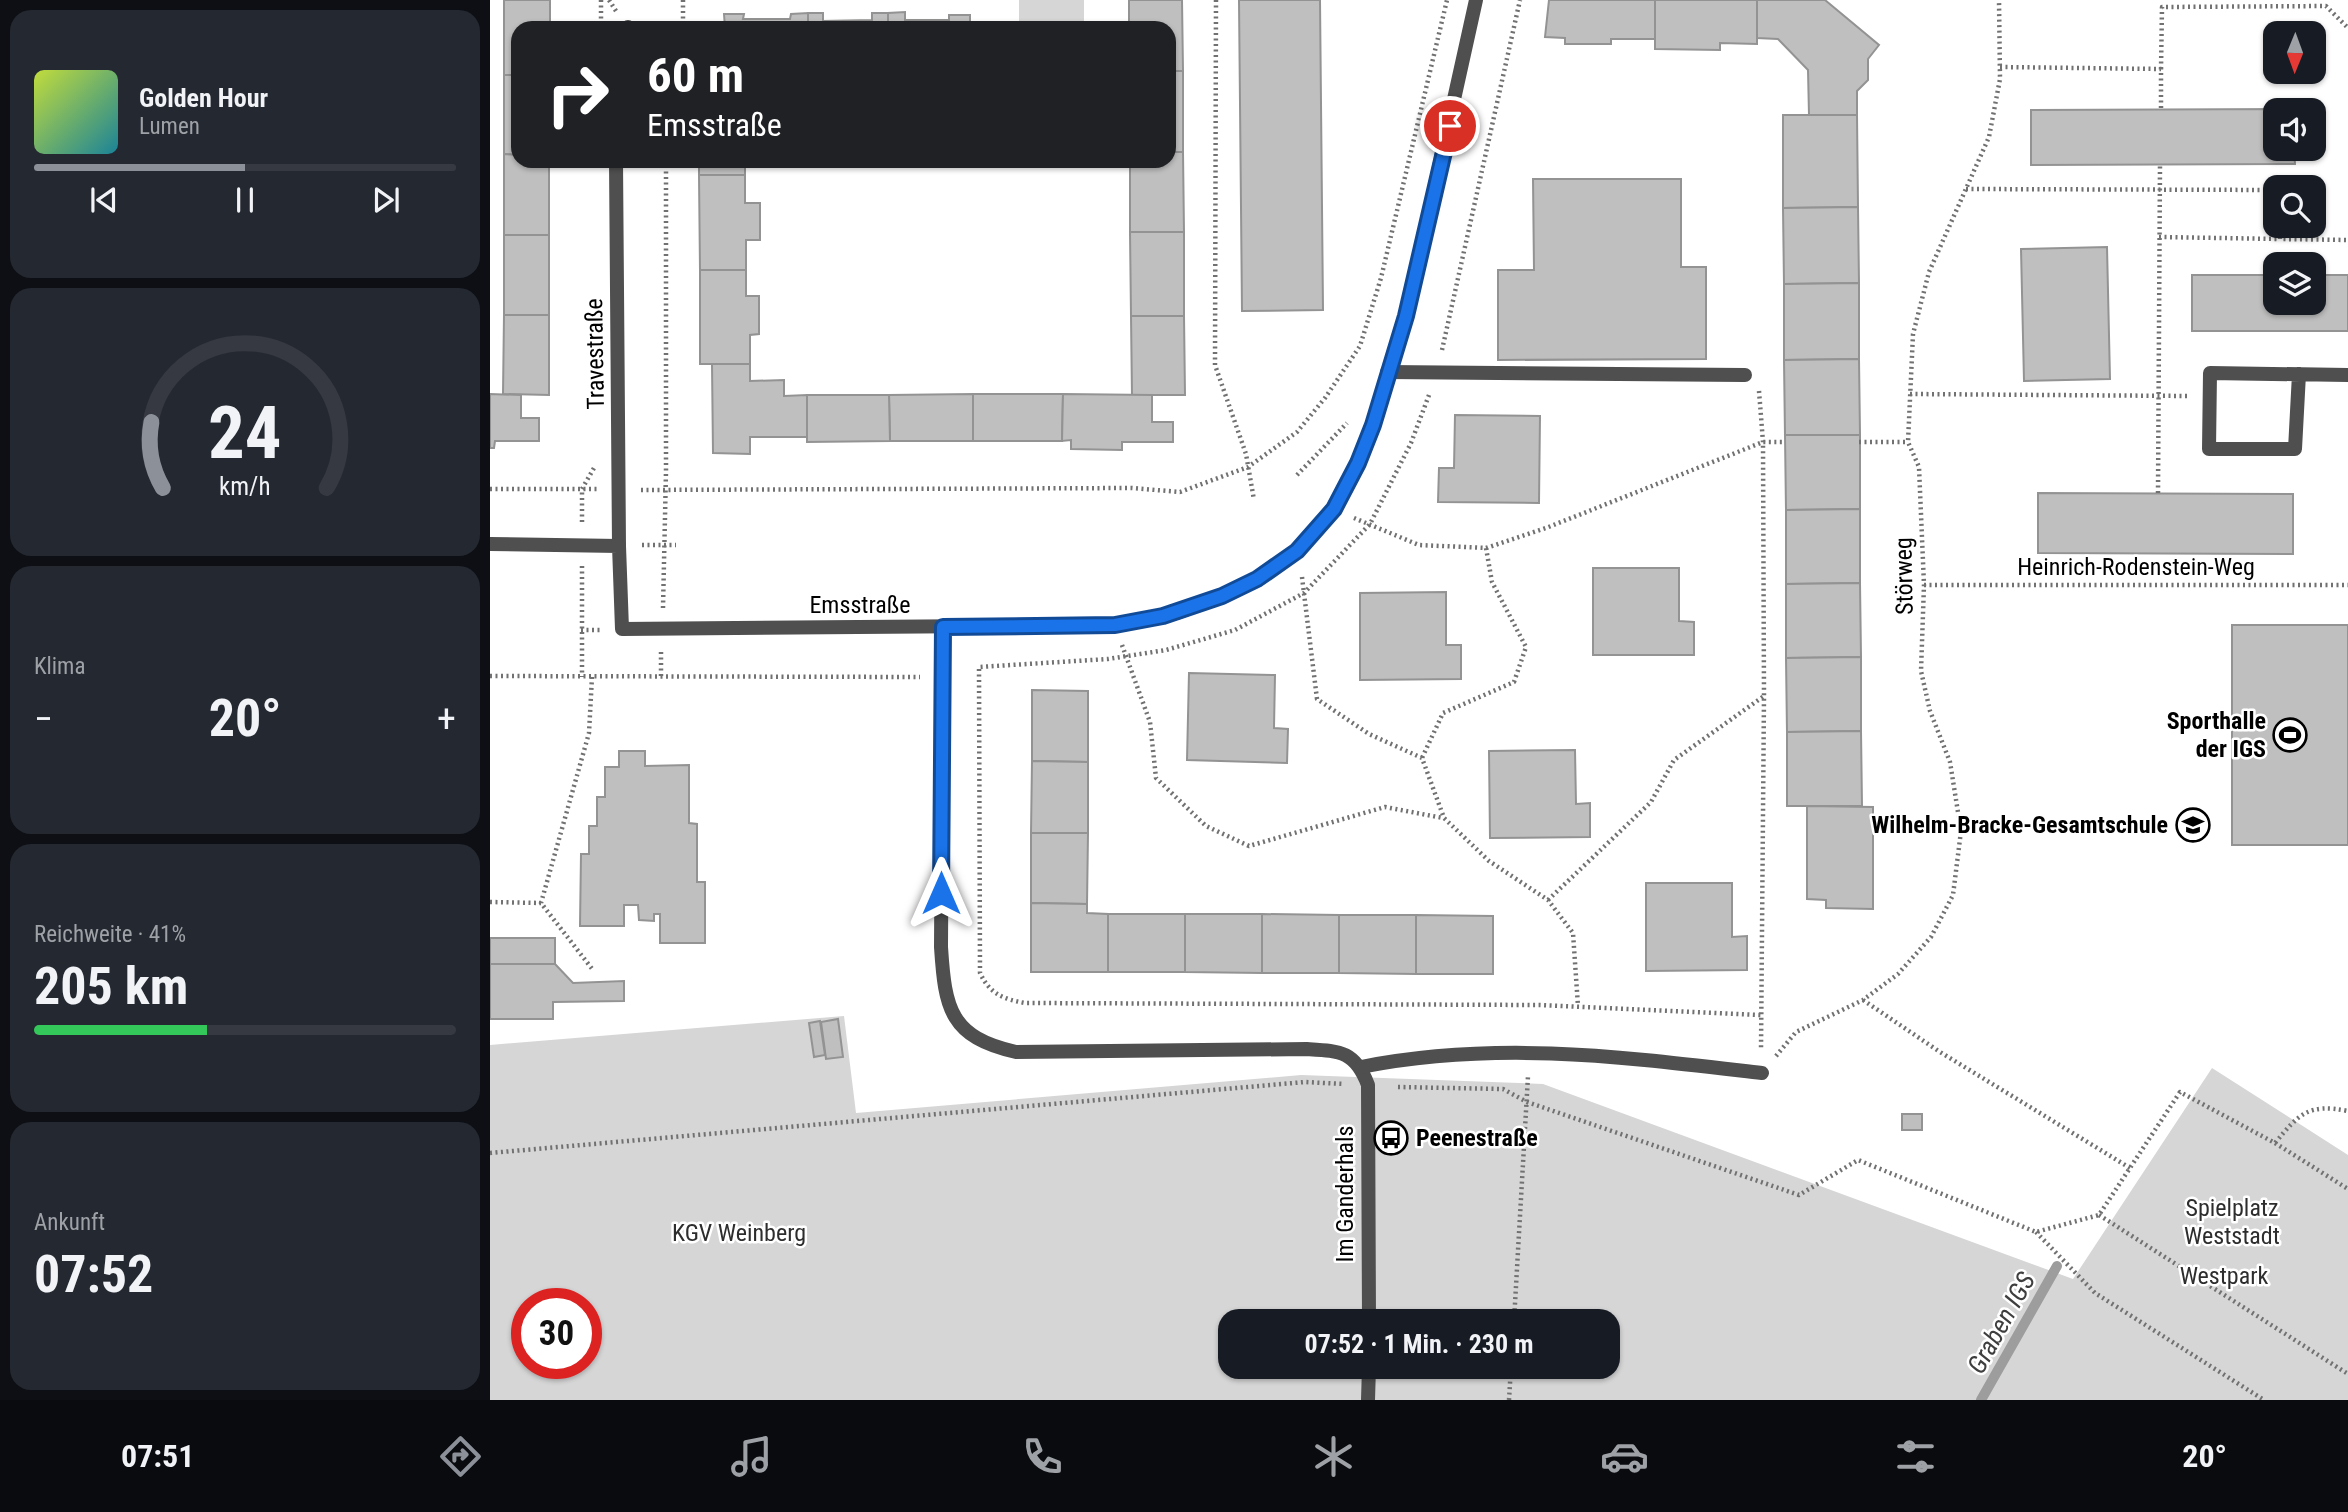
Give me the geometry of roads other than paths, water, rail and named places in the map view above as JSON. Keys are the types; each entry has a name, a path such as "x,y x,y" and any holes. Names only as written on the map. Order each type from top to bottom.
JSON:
{"street":[{"name":"Emsstraße","path":"619,546 622,629 1115,625 1177,613 1257,579 1297,551 1334,509 1368,438 1406,316 1476,0"},
{"name":"Travestraße","path":"615,168 619,546"},
{"path":"1387,372 1745,375"},
{"path":"2299,374 2295,449 2209,449 2210,373 2299,374 2348,375"},
{"path":"490,544 619,546"},
{"path":"943,627 941,947 945,995 950,1010 959,1023 979,1041 1016,1052 1307,1049 1332,1051 1349,1056 1361,1067 1416,1056 1529,1051 1596,1054 1762,1073"},
{"name":"Im Ganderhals","path":"1361,1067 1368,1085 1369,1309"},
{"path":"1368,1400 1369,1379"}],"waterway":[{"name":"Graben IGS","path":"1981,1400 2057,1266"}],"place":[{"name":"Sporthalle der IGS","path":"2290,735"},
{"name":"Wilhelm-Bracke-Gesamtschule","path":"2193,825"},
{"name":"Peenestraße","path":"1391,1138"}],"park label":[{"name":"Spielplatz Weststadt","path":"2232,1222"},
{"name":"KGV Weinberg","path":"739,1233"},
{"name":"Westpark","path":"2224,1276"}]}
